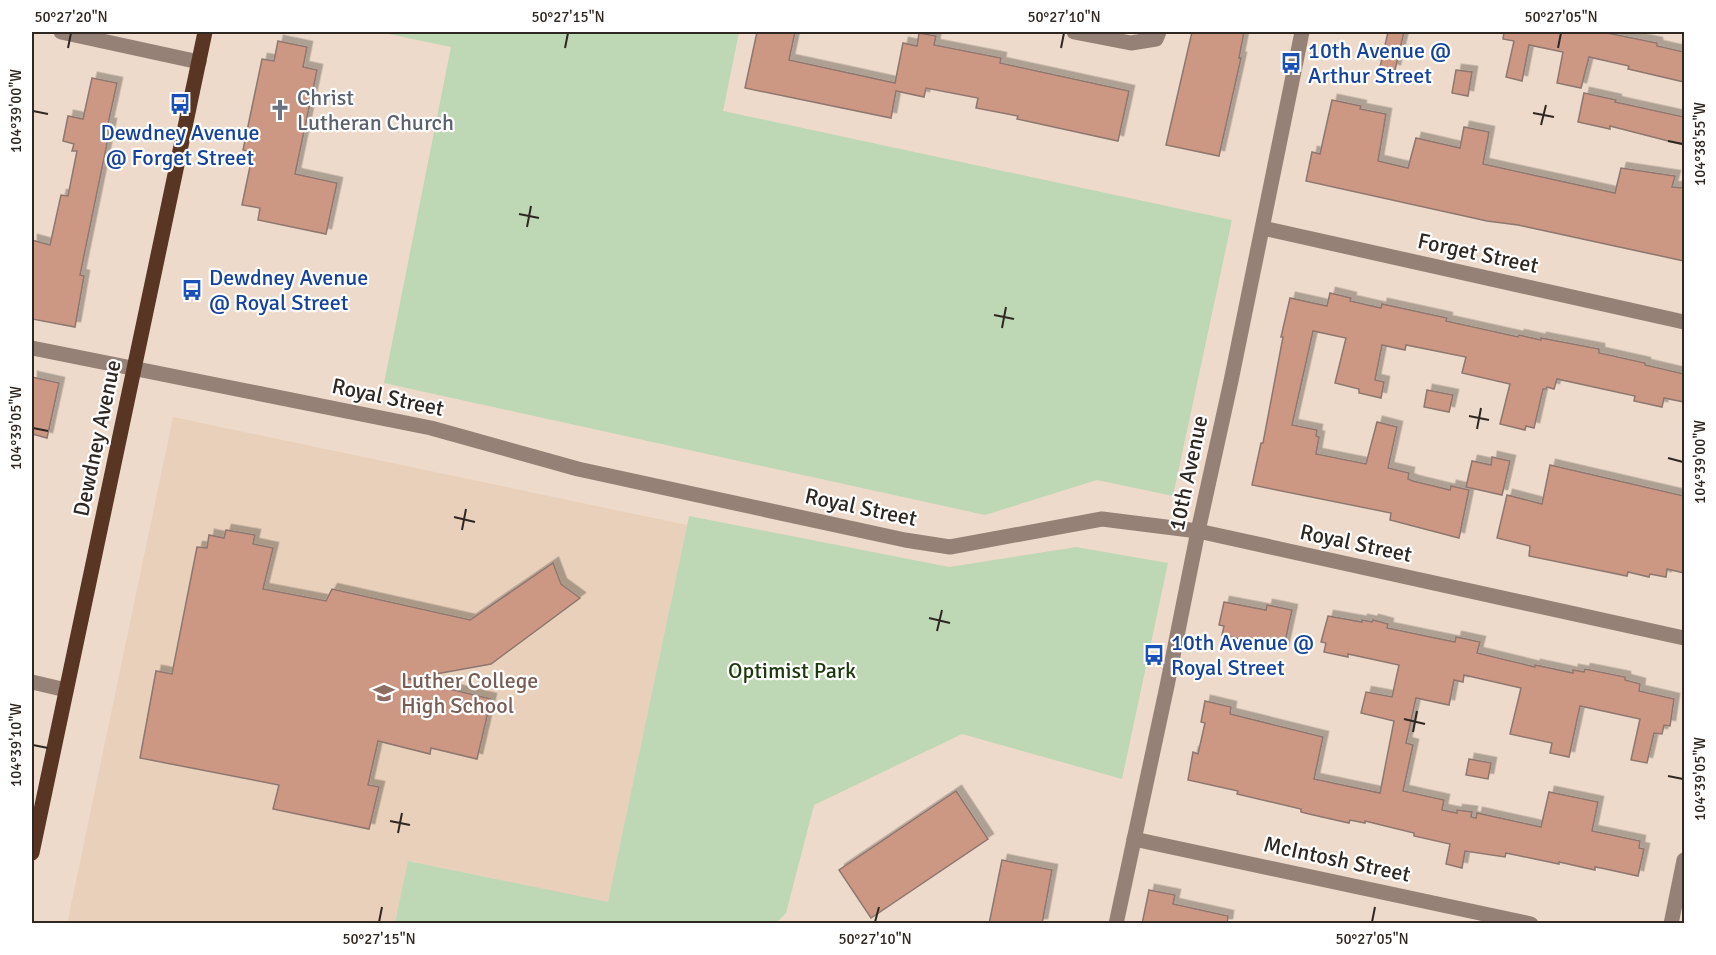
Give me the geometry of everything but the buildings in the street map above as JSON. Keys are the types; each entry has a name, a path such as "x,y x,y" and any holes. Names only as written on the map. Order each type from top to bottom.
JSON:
{"main road":[{"name":"Dewdney Avenue","path":"32,853 205,32"}],"street":[{"path":"61,32 199,62"},
{"path":"1074,32 1131,43 1156,39 1159,32"},
{"name":"10th Avenue","path":"1116,924 1263,228 1302,32"},
{"name":"Forget Street","path":"1263,228 1684,322"},
{"name":"Royal Street","path":"32,348 431,428 578,469 916,542 950,547 1102,519 1198,531 1684,638"},
{"path":"32,682 66,690"},
{"name":"McIntosh Street","path":"1134,839 1531,924"},
{"path":"1671,924 1684,860"}],"shaded area":[{"name":"Luther College High School","path":"173,417 687,525 608,903 409,861 395,923 67,924"}],"green space":[{"path":"379,32 739,32 723,111 1232,220 1173,496 1097,480 985,515 384,383 451,47"},
{"name":"Optimist Park","path":"689,516 949,567 1076,547 1168,563 1122,779 962,734 814,805 786,913 776,923 395,923 408,861 608,902"}],"place":[{"name":"10th Avenue @ Arthur Street","path":"1291,63"},
{"name":"Dewdney Avenue @ Forget Street","path":"180,104"},
{"name":"Christ Lutheran Church","path":"280,110"},
{"name":"Dewdney Avenue @ Royal Street","path":"192,290"},
{"name":"10th Avenue @ Royal Street","path":"1154,655"},
{"name":"Luther College High School","path":"384,693"}]}
